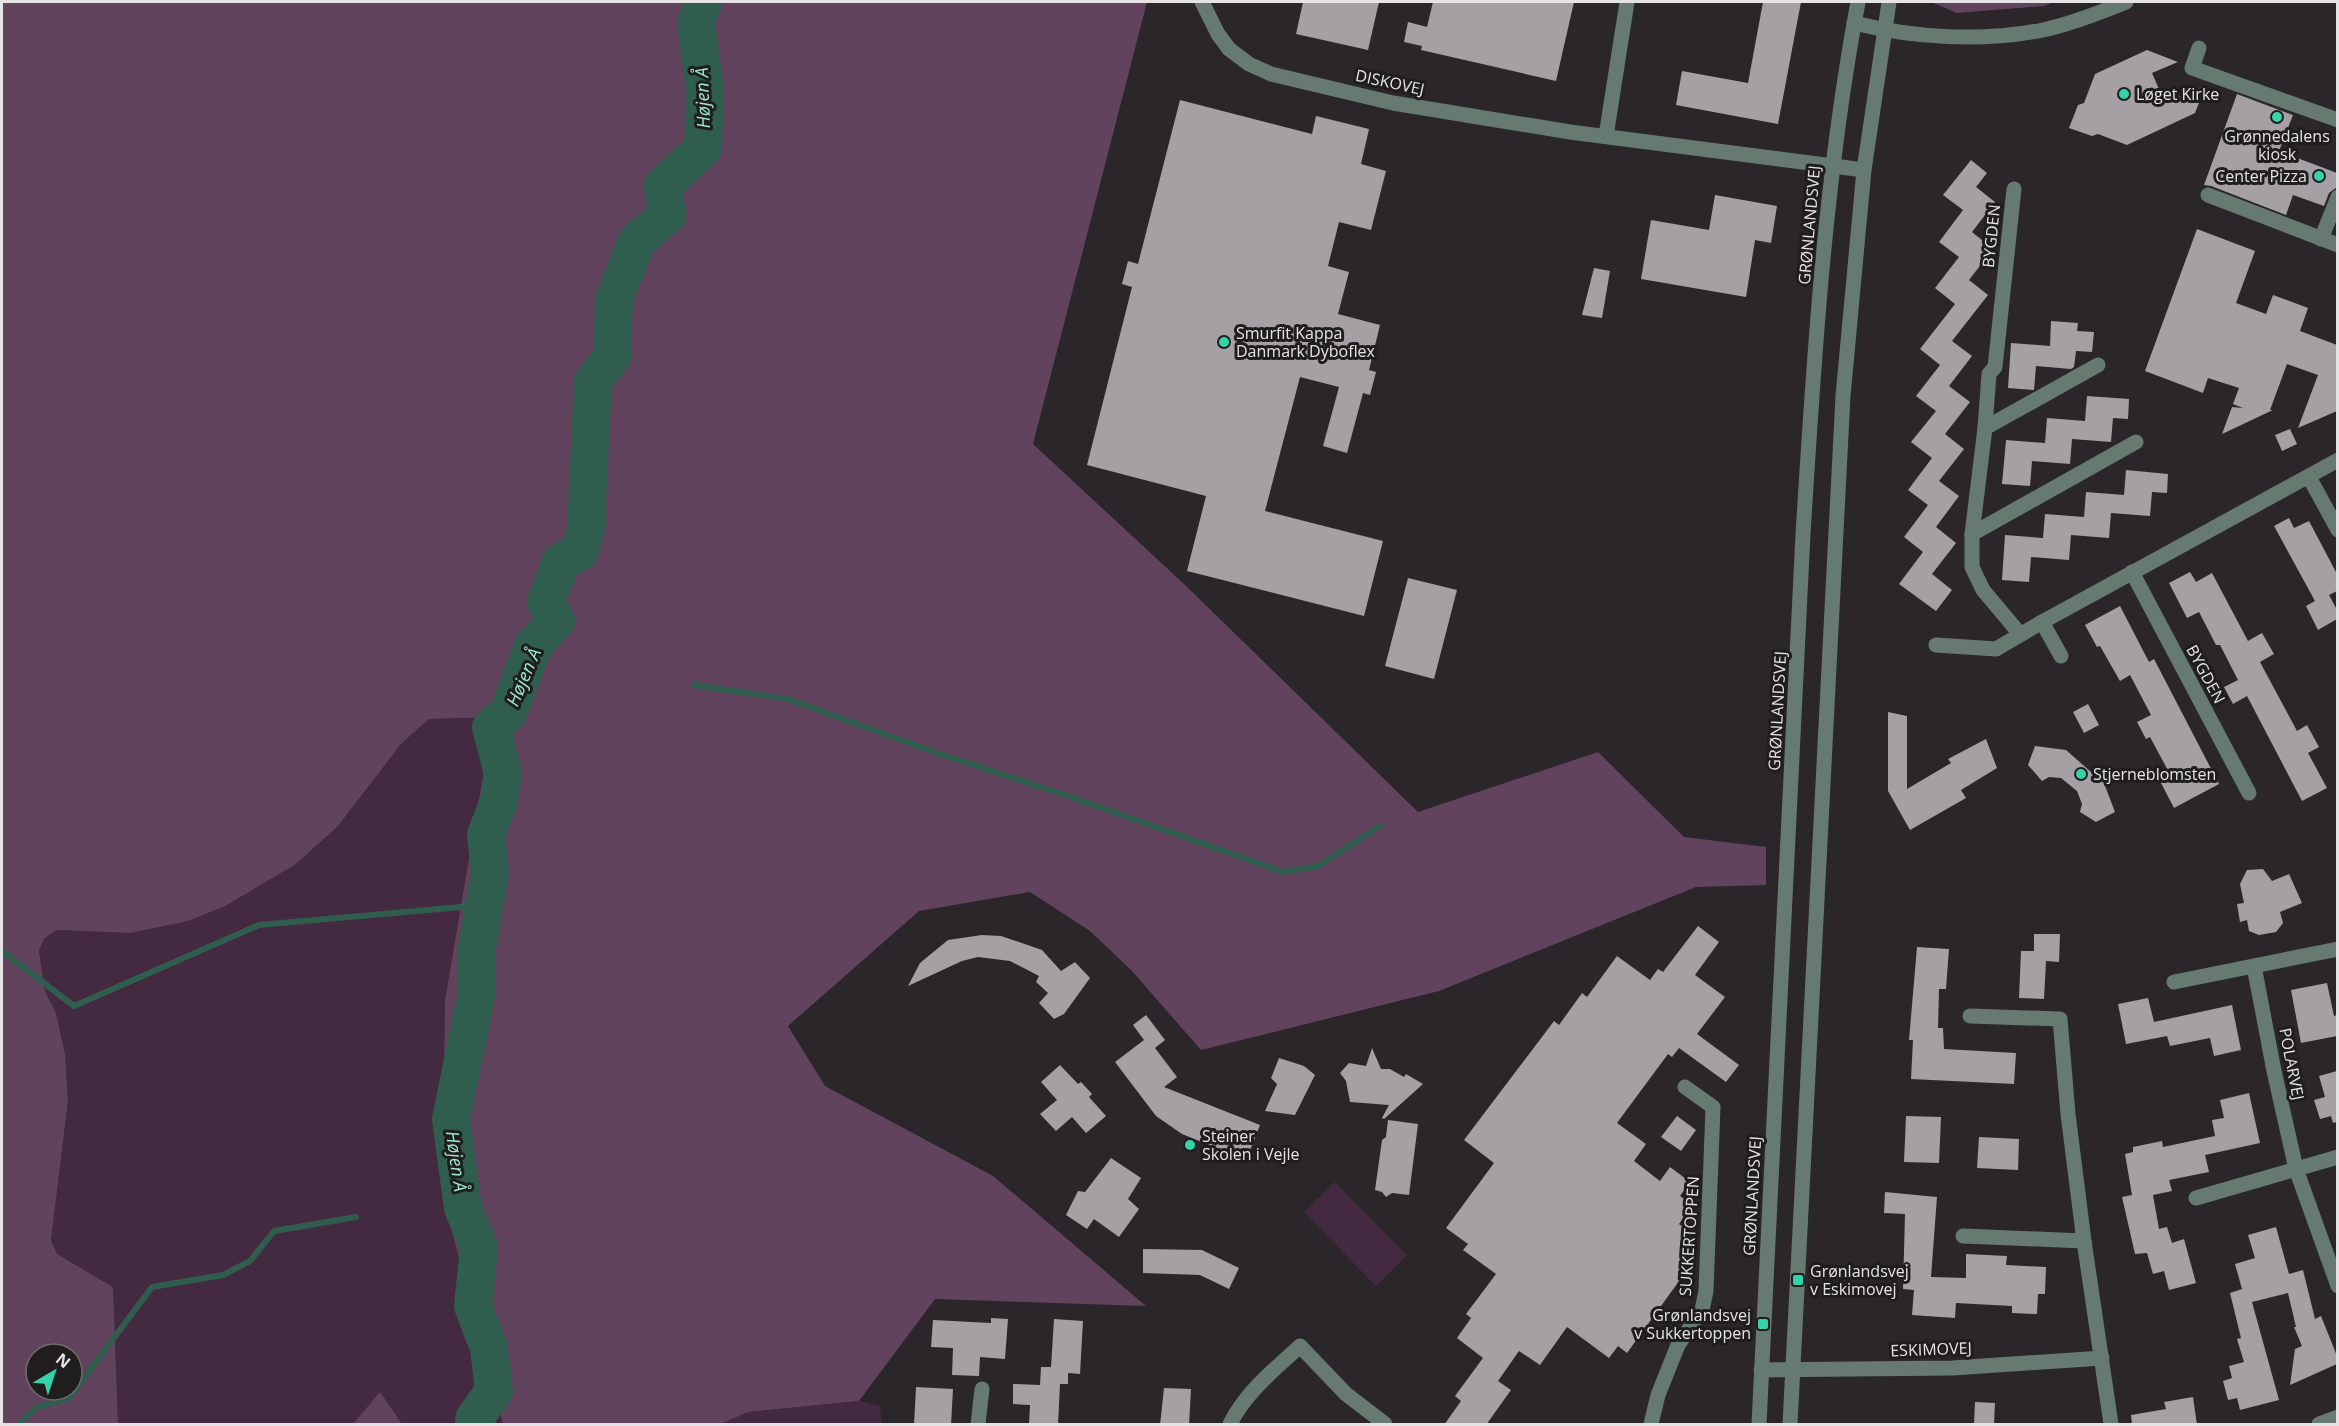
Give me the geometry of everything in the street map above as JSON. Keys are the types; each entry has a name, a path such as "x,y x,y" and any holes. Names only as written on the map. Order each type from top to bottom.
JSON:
{"street":[{"name":"DISKOVEJ","path":"1202,2 1218,34 1229,49 1249,64 1271,74 1393,103 1570,132 1864,170"},
{"path":"1606,136 1627,2"},
{"name":"GRØNLANDSVEJ","path":"1759,1425 1803,522 1812,386 1833,165 1858,2"},
{"path":"1790,1425 1834,535 1843,396 1864,170 1889,2"},
{"path":"1854,23 1885,30 1950,36 1995,35 2043,30 2091,16 2126,2"},
{"path":"2199,48 2192,68 2337,120"},
{"name":"BYGDEN","path":"2014,189 1995,367 1989,374 1972,534 1972,567 1983,590 2020,634"},
{"path":"2208,195 2337,245"},
{"path":"2321,239 2337,197"},
{"path":"1985,428 2098,365"},
{"path":"1972,534 2136,442"},
{"path":"1936,645 1996,649 2337,460"},
{"path":"2309,477 2337,530"},
{"name":"BYGDEN","path":"2132,572 2249,793"},
{"path":"2042,622 2061,656"},
{"path":"2174,982 2337,949"},
{"name":"POLARVEJ","path":"2254,966 2296,1169 2337,1286"},
{"path":"1970,1016 2060,1019 2068,1114 2084,1242 2111,1425"},
{"name":"SUKKERTOPPEN","path":"1651,1425 1658,1395 1678,1345 1702,1310 1706,1291 1713,1107 1685,1087"},
{"path":"2196,1198 2337,1157"},
{"path":"1963,1236 2084,1242"},
{"path":"1230,1425 1237,1410 1258,1383 1300,1346 1346,1394 1385,1425"},
{"name":"ESKIMOVEJ","path":"1761,1370 1953,1368 2102,1358"},
{"path":"978,1425 982,1389"},
{"path":"2319,1425 2337,1417"}],"shaded area":[{"path":"2,2 1147,2 1033,444 1184,584 1418,812 1598,752 1684,837 1766,847 1766,885 1696,887 1439,991 1201,1050 1132,971 1090,931 1030,892 919,911 788,1026 825,1086 993,1176 1146,1306 935,1299 859,1401 748,1412 721,1424 503,1424 442,1194 445,1000 493,717 429,719 401,744 338,826 296,864 225,906 188,921 130,933 56,930 44,939 39,951 45,991 56,1013 65,1054 68,1101 51,1240 57,1254 113,1287 118,1424 2,1424"},
{"path":"1931,2 2054,2 2044,6 1957,13"},
{"path":"493,717 445,1000 442,1193 503,1424 402,1424 380,1393 353,1424 118,1424 113,1287 57,1254 51,1240 68,1101 65,1054 56,1013 45,991 39,951 44,939 55,930 130,933 296,864 338,826 401,744 429,719"},
{"path":"1335,1182 1407,1255 1376,1286 1304,1212"},
{"path":"380,1392 402,1424 353,1424"},
{"path":"859,1401 880,1406 882,1424 721,1424 748,1412"}],"building":[{"path":"1303,2 1379,2 1368,50 1296,34"},
{"path":"1433,2 1574,2 1556,81 1421,50 1422,46 1404,42 1408,22 1427,27"},
{"path":"1763,2 1801,2 1778,124 1676,105 1682,71 1748,83"},
{"name":"Løget Kirke","path":"2147,50 2178,62 2152,73 2165,103 2206,85 2195,113 2127,145 2098,134 2092,136 2069,128 2078,105 2084,103 2095,74"},
{"path":"2237,94 2293,115 2279,151 2337,173 2337,187 2329,193 2324,206 2293,195 2286,215 2204,185"},
{"name":"Smurfit Kappa Danmark Dyboflex","path":"1180,100 1312,134 1316,116 1369,129 1361,164 1386,171 1371,230 1339,222 1328,266 1349,272 1338,314 1380,325 1369,370 1376,372 1370,395 1363,393 1347,453 1323,446 1339,387 1300,377 1265,511 1383,541 1364,616 1187,571 1206,496 1087,465 1132,287 1122,284 1128,261 1138,264"},
{"path":"1971,160 1987,173 1976,187 1995,202 1972,232 1993,249 1969,280 1988,295 1952,341 1972,356 1949,386 1970,402 1945,434 1964,449 1939,481 1959,496 1936,527 1956,543 1932,574 1952,590 1936,611 1899,584 1923,552 1904,537 1928,505 1908,490 1932,458 1911,442 1936,411 1916,396 1940,365 1920,349 1955,304 1935,288 1959,257 1939,242 1963,210 1943,195"},
{"path":"1715,195 1777,206 1771,243 1755,240 1746,297 1641,279 1651,220 1709,230"},
{"path":"2197,229 2255,251 2236,303 2266,314 2273,295 2308,308 2300,331 2337,345 2337,411 2298,428 2318,375 2287,364 2270,410 2273,410 2222,434 2232,407 2243,408 2233,404 2239,388 2208,378 2203,393 2145,371"},
{"path":"1594,268 1610,271 1602,318 1582,315"},
{"path":"2051,321 2078,323 2077,331 2094,332 2092,352 2076,351 2074,367 2071,369 2036,366 2034,390 2008,388 2011,343 2050,346"},
{"path":"2087,396 2129,399 2128,419 2113,418 2111,442 2072,439 2070,464 2032,461 2030,486 2002,484 2006,440 2045,443 2047,418 2085,421"},
{"path":"2290,429 2297,444 2282,451 2275,435"},
{"path":"2126,470 2168,474 2167,493 2152,492 2150,516 2111,513 2109,538 2071,535 2069,560 2031,557 2029,582 2002,580 2005,535 2043,538 2045,514 2084,517 2086,492 2124,495"},
{"path":"2289,518 2294,528 2309,521 2337,574 2337,591 2329,595 2337,610 2337,619 2318,630 2306,606 2315,601 2274,526"},
{"path":"2190,572 2196,582 2212,573 2248,641 2262,633 2274,654 2260,662 2297,731 2307,725 2319,747 2308,753 2327,788 2302,801 2247,696 2233,704 2224,687 2238,680 2220,645 2216,645 2199,612 2187,618 2169,583"},
{"path":"1408,578 1457,590 1434,679 1385,666"},
{"path":"2120,606 2149,662 2154,659 2219,784 2174,808 2161,783 2172,778 2150,737 2146,739 2137,722 2151,715 2130,675 2120,681 2085,625"},
{"path":"2088,704 2099,725 2084,733 2073,712"},
{"path":"1888,712 1907,716 1907,789 1951,763 1948,759 1986,739 1997,768 1961,790 1966,798 1910,830 1888,791"},
{"path":"2035,746 2066,750 2099,779 2102,778 2115,812 2096,822 2080,812 2082,804 2077,791 2061,778 2049,777 2042,781 2028,765"},
{"path":"2263,869 2272,881 2289,874 2302,903 2280,912 2283,923 2276,932 2259,935 2249,931 2247,920 2240,922 2237,904 2244,903 2240,884 2247,870"},
{"path":"1698,926 1719,942 1695,975 1725,997 1697,1034 1739,1065 1726,1082 1679,1048 1672,1057 1668,1054 1617,1123 1646,1144 1634,1161 1660,1181 1670,1167 1690,1182 1680,1196 1693,1205 1679,1224 1695,1236 1685,1251 1695,1259 1627,1353 1618,1346 1609,1358 1567,1327 1540,1365 1519,1351 1498,1381 1511,1390 1486,1425 1444,1425 1461,1401 1455,1396 1483,1358 1457,1338 1471,1318 1466,1314 1496,1274 1463,1250 1468,1244 1446,1228 1494,1163 1464,1140 1554,1021 1559,1025 1582,993 1587,997 1617,956 1650,980 1658,969 1663,972"},
{"path":"2034,934 2060,934 2059,962 2046,961 2044,999 2019,998 2021,951 2034,951"},
{"path":"982,935 1001,936 1042,950 1061,971 1075,962 1090,978 1064,1014 1054,1019 1039,1003 1048,993 1036,982 1039,976 1010,961 978,957 962,961 908,986 920,963 948,940"},
{"path":"1917,947 1949,949 1946,989 1939,989 1938,1028 1943,1028 1944,1049 2016,1053 2014,1084 1911,1079 1913,1040 1909,1040"},
{"path":"2327,983 2334,1016 2337,1015 2337,1036 2301,1043 2291,990"},
{"path":"2148,998 2154,1022 2232,1005 2241,1050 2214,1056 2210,1038 2170,1046 2167,1036 2126,1044 2118,1004"},
{"path":"1146,1015 1165,1040 1155,1048 1177,1077 1164,1087 1260,1125 1248,1155 1231,1148 1229,1153 1182,1134 1156,1116 1115,1062 1144,1040 1133,1025"},
{"path":"1372,1048 1381,1069 1390,1069 1404,1077 1406,1074 1423,1084 1384,1119 1382,1118 1389,1105 1350,1102 1346,1081 1340,1073 1349,1063 1366,1066"},
{"path":"1279,1058 1304,1066 1315,1075 1295,1115 1265,1111 1277,1084 1271,1078"},
{"path":"1060,1065 1078,1084 1081,1082 1092,1094 1089,1097 1106,1116 1086,1133 1072,1117 1056,1131 1040,1114 1057,1100 1041,1082"},
{"path":"2337,1071 2337,1122 2333,1123 2331,1116 2320,1119 2314,1100 2325,1097 2319,1076"},
{"path":"2249,1093 2260,1143 2205,1155 2209,1172 2169,1180 2172,1191 2153,1195 2159,1229 2167,1227 2172,1243 2184,1239 2196,1283 2169,1290 2164,1271 2153,1274 2147,1253 2135,1254 2122,1197 2132,1195 2125,1154 2133,1152 2133,1147 2162,1141 2163,1147 2215,1136 2212,1120 2224,1118 2220,1100"},
{"path":"1677,1116 1696,1130 1681,1151 1661,1137"},
{"path":"1906,1116 1941,1117 1939,1163 1904,1162"},
{"path":"1388,1120 1418,1124 1409,1195 1392,1193 1386,1197 1382,1192 1375,1190 1382,1140 1386,1137"},
{"path":"1979,1137 2019,1139 2018,1170 1977,1168"},
{"path":"1111,1158 1141,1178 1128,1199 1139,1209 1119,1237 1094,1219 1087,1229 1066,1215 1078,1191 1085,1192"},
{"path":"1885,1192 1937,1197 1931,1277 1966,1278 1966,1254 2007,1256 2006,1265 2046,1267 2045,1294 2038,1294 2037,1314 2012,1313 2012,1306 1956,1303 1955,1318 1912,1315 1914,1290 1903,1289 1905,1214 1884,1213"},
{"path":"2276,1227 2289,1274 2303,1270 2315,1319 2321,1316 2337,1356 2337,1364 2290,1385 2295,1349 2302,1346 2294,1327 2296,1327 2288,1293 2252,1302 2279,1400 2240,1410 2237,1398 2228,1400 2223,1381 2232,1378 2229,1366 2244,1362 2237,1339 2241,1338 2230,1293 2242,1289 2235,1264 2255,1258 2248,1235"},
{"path":"1143,1249 1202,1250 1239,1268 1229,1289 1200,1275 1143,1273"},
{"path":"991,1318 1008,1319 1005,1359 980,1357 979,1376 952,1375 953,1348 931,1347 933,1320 991,1323"},
{"path":"1054,1319 1083,1321 1080,1374 1068,1373 1068,1384 1060,1384 1058,1425 1029,1425 1030,1405 1013,1404 1013,1384 1040,1385 1041,1367 1051,1367"},
{"path":"916,1387 953,1389 951,1425 914,1425"},
{"path":"1164,1388 1191,1389 1189,1425 1160,1425"},
{"path":"2193,1397 2197,1425 2132,1425 2131,1415 2166,1409 2164,1402"},
{"path":"1975,1402 1995,1403 1994,1425 1974,1425"}],"waterway":[{"name":"Højen Å","path":"477,1424 474,1419 494,1391 489,1348 473,1306 479,1247 463,1208 451,1119 476,997 476,955 490,872 486,835 499,801 503,773 491,727 508,713 533,646 556,621 546,602 561,562 580,551 586,527 593,381 612,357 614,299 637,241 667,215 663,186 703,148 705,90 696,24 703,2"},
{"path":"694,685 788,699 934,752 1071,797 1283,872 1318,866 1380,826"},
{"path":"2,951 74,1006 259,925 484,905"},
{"path":"20,1424 35,1408 69,1398 152,1287 223,1275 250,1261 274,1231 356,1217"}],"place":[{"name":"Løget Kirke","path":"2124,94"},
{"name":"Grønnedalens kiosk","path":"2277,117"},
{"name":"Center Pizza","path":"2319,176"},
{"name":"Smurfit Kappa Danmark Dyboflex","path":"1224,342"},
{"name":"Stjerneblomsten","path":"2081,774"},
{"name":"Steiner Skolen i Vejle","path":"1190,1145"},
{"name":"Grønlandsvej v Eskimovej","path":"1798,1280"},
{"name":"Grønlandsvej v Sukkertoppen","path":"1763,1324"}]}
